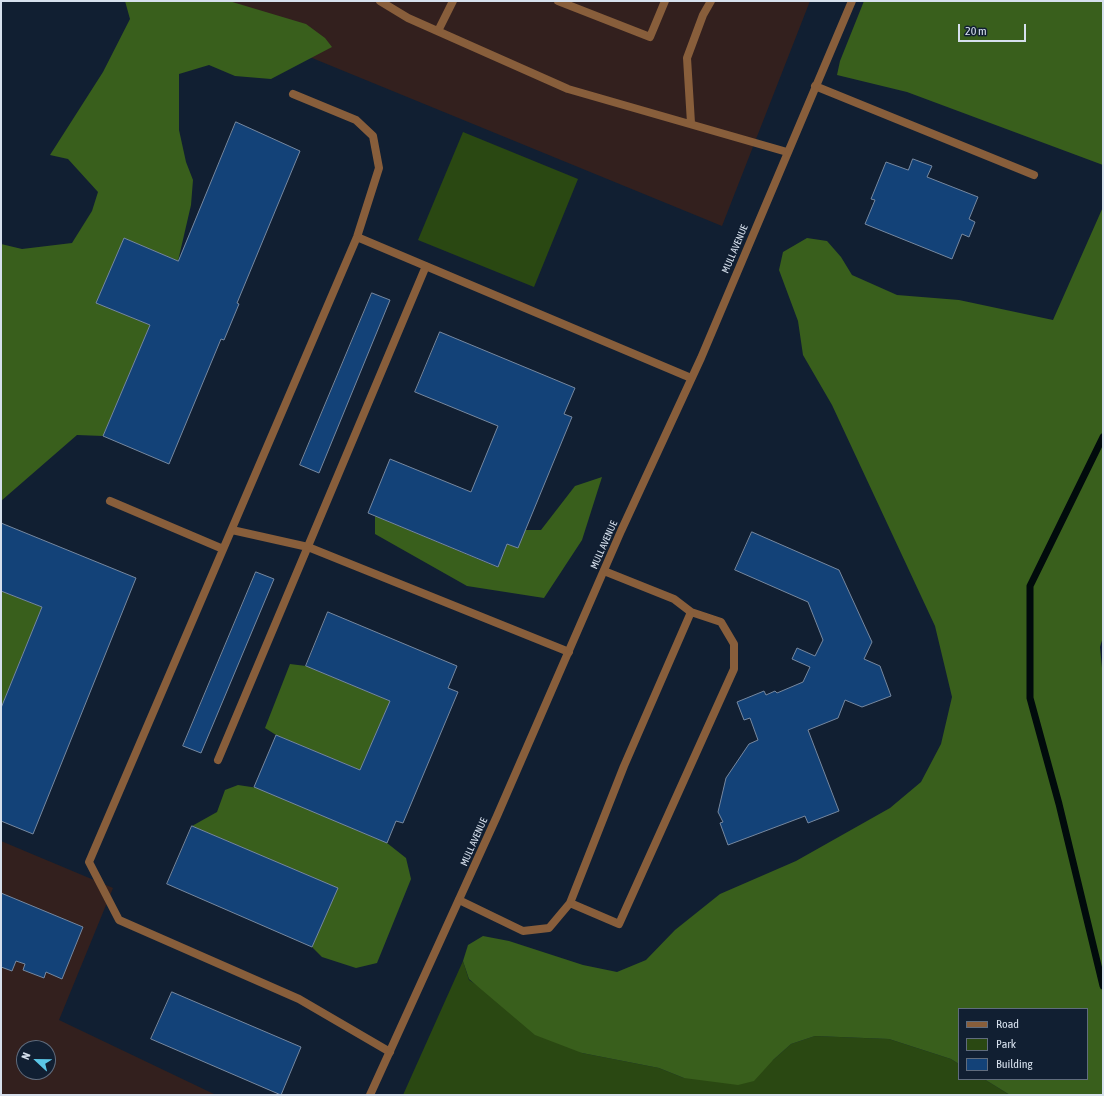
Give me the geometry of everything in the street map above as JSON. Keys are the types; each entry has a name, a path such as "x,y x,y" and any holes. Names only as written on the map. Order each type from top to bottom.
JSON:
{"street":[{"path":"380,1 408,18 568,89 691,123 787,152"},
{"path":"438,31 453,1"},
{"path":"558,1 650,37 665,1"},
{"path":"691,123 687,58 703,14 711,1"},
{"name":"MULL AVENUE","path":"370,1095 459,900 691,378 852,1"},
{"path":"815,86 1034,175"},
{"path":"293,94 356,120 373,136 379,168 357,237 89,862 119,920 299,999 390,1052"},
{"path":"357,237 691,378"},
{"path":"218,760 426,266"},
{"path":"110,501 223,549"},
{"path":"232,530 308,547 569,652"},
{"path":"570,903 620,924 734,668 734,644 721,622 691,612 674,599 604,571"},
{"path":"459,900 523,931 549,928 570,903 624,766 691,612"}],"shaded area":[{"path":"173,1 810,1 722,226"},
{"path":"1,841 113,888 59,1020 216,1095 1,1095"}],"green space":[{"path":"125,1 229,1 306,24 325,38 332,47 271,79 235,76 209,65 179,74 179,130 186,162 193,180 191,205 178,261 124,238 97,303 150,325 103,436 77,435 1,501 1,244 22,249 72,243 92,211 98,192 68,159 50,155 103,72 130,19"},
{"path":"864,1 1103,1 1103,165 907,92 837,75 840,61"},
{"path":"463,132 578,179 534,287 418,240"},
{"path":"1103,207 1103,637 1100,647 1103,678 1103,1095 1010,1095 986,1080 1088,1080 1088,1008 958,1008 958,1063 951,1059 889,1039 815,1036 791,1044 773,1060 754,1081 738,1085 684,1078 659,1068 582,1053 535,1035 469,979 463,961 468,945 483,936 509,941 583,965 617,972 646,960 675,930 720,894 796,861 890,808 921,782 941,744 952,697 935,626 832,405 803,355 798,321 779,270 783,252 807,238 827,241 841,257 852,275 897,295 959,300 1053,320"},
{"path":"602,477 582,540 544,598 467,586 375,534 375,516 497,567 507,544 518,548 525,530 541,530 575,486"},
{"path":"1,591 42,607 1,708"},
{"path":"290,664 306,666 390,701 360,770 276,735 265,728"},
{"path":"238,785 258,788 387,843 406,858 411,879 377,963 356,968 322,957 312,947 337,888 192,826 217,812 225,790"},
{"path":"463,961 469,980 582,1053 659,1068 684,1078 773,1060 791,1044 815,1036 889,1039 951,1059 958,1063 958,1080 986,1080 1010,1095 403,1095"}],"building":[{"path":"236,122 300,151 237,303 239,304 224,340 221,339 169,464 103,436 150,325 96,303 124,238 178,261"},
{"path":"913,159 932,166 927,177 978,197 969,219 975,222 969,237 962,234 952,259 865,224 875,200 871,199 886,162 908,170"},
{"path":"372,293 390,300 319,473 300,465"},
{"path":"440,332 575,388 564,414 572,417 518,548 507,544 498,567 368,513 390,459 471,492 498,426 415,392"},
{"path":"1,523 136,578 33,834 1,821 1,708 42,607 1,591"},
{"path":"752,532 839,570 872,642 864,659 880,666 891,696 862,707 845,700 838,718 808,730 839,811 808,823 805,816 728,845 720,823 723,822 718,812 726,778 749,744 758,740 750,718 744,720 737,702 764,691 766,695 775,691 777,693 803,682 810,667 792,659 797,648 815,656 823,640 808,602 735,570"},
{"path":"256,572 274,579 201,753 183,746"},
{"path":"328,612 457,666 448,688 458,692 403,823 396,821 387,843 254,787 276,735 360,770 390,701 306,666"},
{"path":"192,826 338,888 312,947 167,884"},
{"path":"1,893 83,927 62,979 46,972 44,978 23,970 25,964 16,961 12,971 1,967"},
{"path":"172,992 301,1047 281,1095 151,1039"}],"waterway":[{"path":"1103,437 1030,586 1030,698 1059,804 1103,986"}]}
